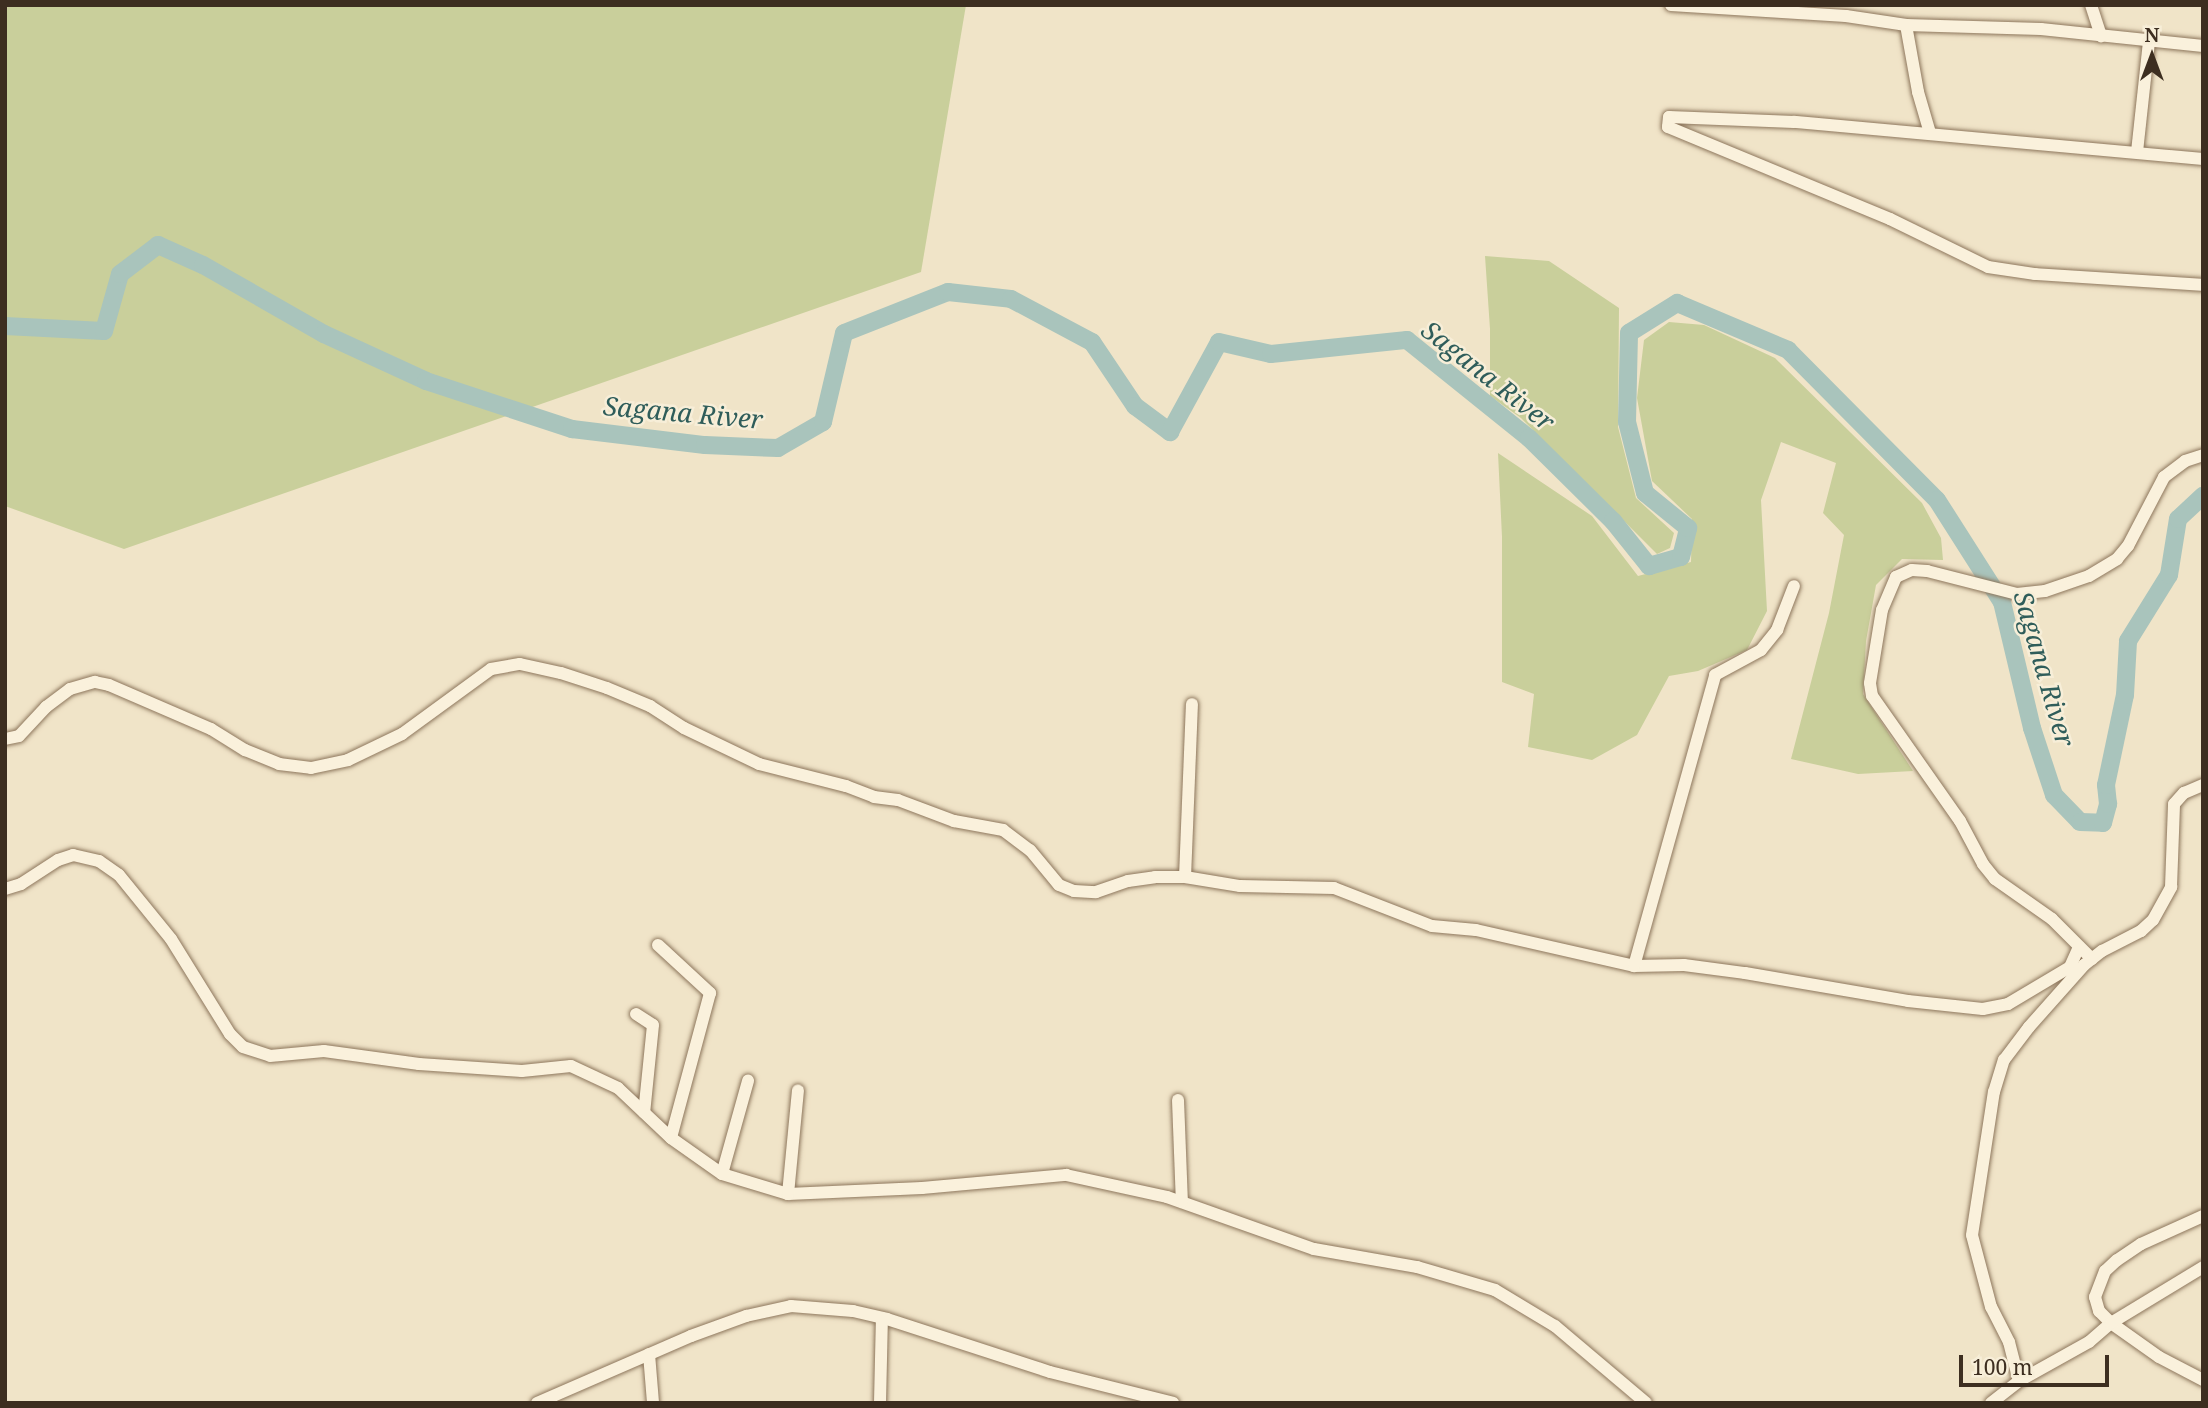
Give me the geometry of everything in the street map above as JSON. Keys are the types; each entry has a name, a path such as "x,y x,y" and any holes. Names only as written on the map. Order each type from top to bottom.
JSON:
{"street":[{"path":"1671,5 1844,11 1906,25 2041,29 2203,46"},
{"path":"2091,5 2101,36"},
{"path":"1906,25 1918,92 1930,133"},
{"path":"2137,152 2149,41"},
{"path":"2203,159 1794,122 1669,117 1668,128 1877,214 1988,267 2035,274 2203,285"},
{"path":"2092,959 2052,919 1995,879 1983,864 1960,821 1872,696 1870,683 1882,610 1896,577 1904,571 1927,570 2017,594 2066,586 2118,559 2128,546 2164,477 2185,461 2203,455"},
{"path":"1634,966 1715,675 1761,650 1777,630 1794,586"},
{"path":"5,739 19,736 46,707 70,689 95,682 109,685 211,729 245,750 279,765 311,768 348,760 382,744 442,708 491,669 520,664 561,673 618,693 760,764 846,786 874,797 898,800 954,821 1003,830 1030,850 1059,885 1074,891 1096,892 1128,881 1155,877 1185,877 1240,886 1334,888 1432,926 1476,930 1634,966 1684,965 1745,972 1908,1001 1983,1009 2008,1004 2070,967 2079,947"},
{"path":"1185,877 1192,704"},
{"path":"2020,1381 2009,1342 1991,1307 1972,1235 1994,1092 2004,1060 2029,1027 2092,959 2153,920 2171,887 2174,804 2184,793 2203,785"},
{"path":"5,889 21,884 58,860 74,855 99,861 119,875 171,939 230,1034 243,1048 270,1056 324,1051 419,1064 522,1071 571,1066 618,1088 671,1138 722,1174 788,1194 922,1188 1066,1175 1182,1202 1314,1249 1417,1268 1494,1290 1555,1326 1646,1403"},
{"path":"658,945 709,993 671,1138"},
{"path":"636,1014 653,1025 644,1113"},
{"path":"722,1174 748,1082"},
{"path":"788,1194 798,1090"},
{"path":"1178,1100 1182,1202"},
{"path":"2203,1216 2141,1244 2105,1271 2095,1297 2099,1311 2111,1323 2159,1357 2203,1380"},
{"path":"1991,1403 2020,1381 2089,1342 2111,1323 2203,1267"},
{"path":"537,1403 649,1354 746,1316 791,1306 853,1311 881,1318 1050,1372 1173,1403"},
{"path":"880,1403 881,1318"},
{"path":"649,1354 653,1403"}],"green space":[{"path":"5,5 966,5 921,272 124,549 5,506"},
{"path":"1485,256 1549,261 1619,308 1618,427 1636,498 1674,533 1670,548 1657,554 1521,418 1490,396 1490,329"},
{"path":"1669,322 1704,325 1775,358 1922,503 1941,538 1943,560 1902,559 1876,585 1866,641 1863,694 1913,771 1858,774 1791,759 1829,613 1844,535 1823,513 1836,463 1781,442 1761,500 1767,611 1747,650 1698,671 1669,676 1637,735 1592,760 1528,747 1534,694 1502,682 1502,537 1498,453 1592,516 1638,576 1691,562 1692,519 1652,481 1637,398 1644,340"}],"waterway":[{"name":"Sagana River","path":"5,326 104,331 120,274 158,245 203,265 324,334 426,381 572,429 705,445 778,448 823,422 844,333 948,292 1011,299 1092,342 1135,406 1170,432 1219,342 1271,354 1407,340 1529,438 1613,521 1649,566 1681,557 1688,528 1645,493 1627,422 1629,333 1677,303 1788,350 1937,500 2002,602 2032,728 2054,795 2080,822 2103,823 2108,804 2106,785 2125,695 2128,641 2169,575 2178,519 2203,496"}]}
